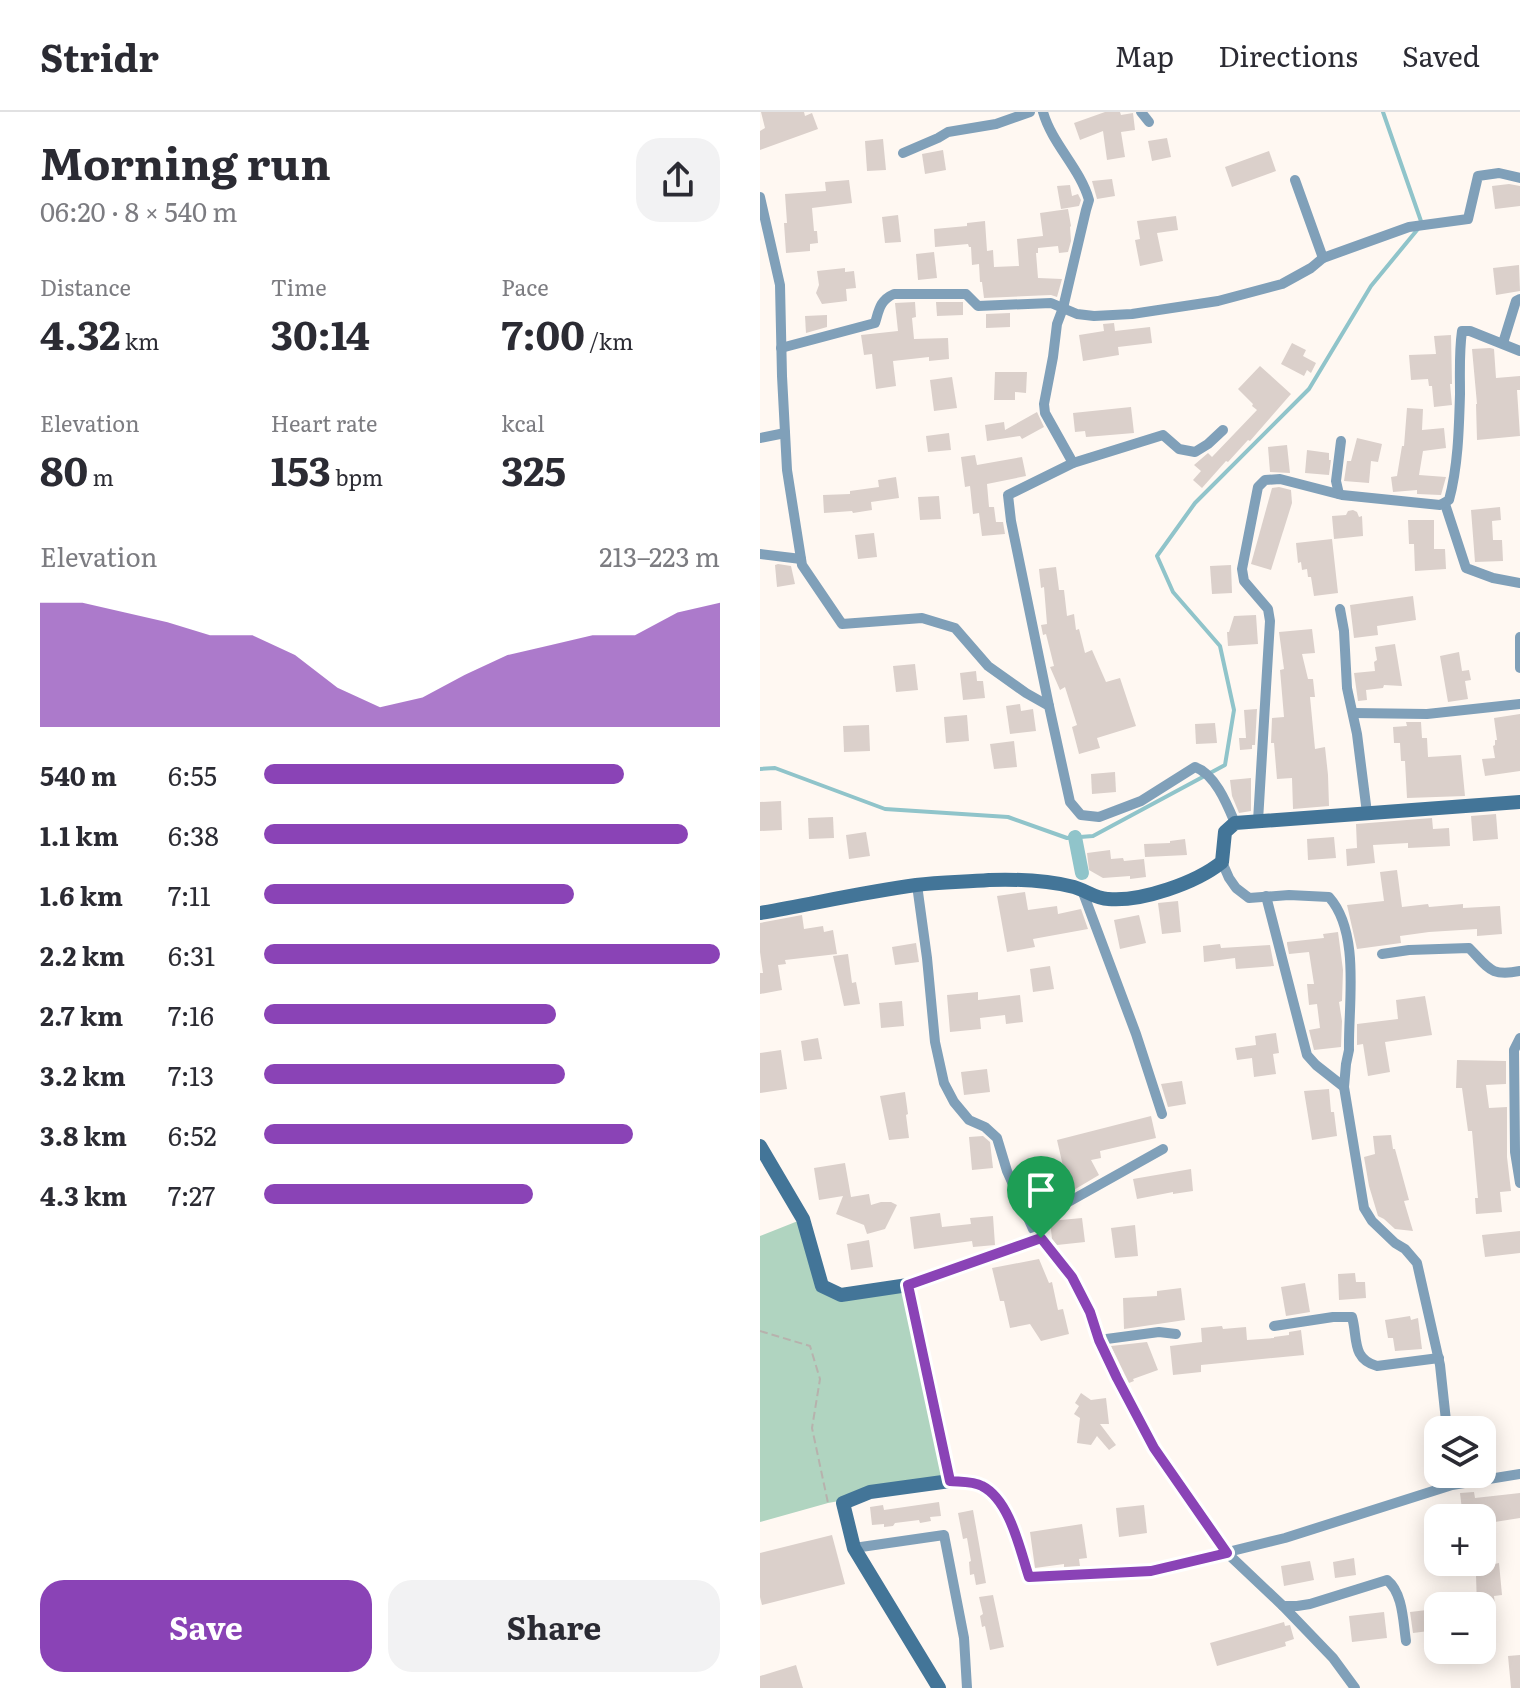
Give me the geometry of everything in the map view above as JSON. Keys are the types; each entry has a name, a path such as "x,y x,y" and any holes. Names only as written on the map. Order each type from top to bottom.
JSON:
{"street":[{"path":"903,153 948,132 996,124 1030,112"},
{"path":"1043,112 1047,126 1081,179 1089,200 1057,324 1044,404 1045,413 1073,463"},
{"path":"1141,112 1149,122"},
{"path":"781,348 875,323 880,304 894,294 966,294 978,306 1051,303 1077,314 1094,316 1132,314 1218,301 1282,284 1323,258 1409,227 1468,219 1478,176 1499,173 1520,178"},
{"path":"1295,180 1323,258"},
{"path":"760,197 780,285 787,470 802,565 842,624 922,618 955,628 988,666 1049,706"},
{"path":"1503,343 1516,301 1520,299"},
{"path":"1258,821 1270,621 1268,609 1244,581 1242,569 1258,487 1265,480 1280,479 1339,494 1445,504 1449,500 1455,471 1462,331 1470,331 1520,351"},
{"path":"1223,430 1195,452 1179,449 1163,435 1073,463 1008,495 1070,802 1081,815 1099,817 1141,801 1195,767 1204,770 1235,823"},
{"path":"760,438 785,433"},
{"path":"1339,494 1336,481 1341,441"},
{"path":"1445,504 1466,568 1493,578 1520,583"},
{"path":"760,554 801,559"},
{"path":"1340,609 1347,688 1357,734 1367,813"},
{"path":"1520,637 1520,668"},
{"path":"1353,713 1427,714 1520,704"},
{"path":"1445,1416 1439,1358 1417,1263 1372,1221 1364,1208 1344,1087 1349,1050 1350,961 1345,926 1338,907 1329,897 1289,895 1249,898 1243,895 1229,878 1222,862 1224,837 1229,826 1235,823 1520,802"},
{"path":"760,913 917,885 990,880 1031,880 1082,890 1106,899 1146,896 1210,872 1222,862"},
{"path":"917,885 935,1042 944,1083 954,1102 969,1120 985,1127 997,1138 1007,1171 1033,1229 1072,1277 1090,1312 1099,1340 1154,1448 1227,1553 1333,1658 1355,1688"},
{"path":"1082,890 1136,1034 1162,1114"},
{"path":"1266,896 1307,1055 1344,1087"},
{"path":"1382,954 1469,948 1489,969 1502,975 1520,971"},
{"path":"1520,1038 1514,1050 1515,1152 1520,1183"},
{"path":"760,1146 803,1219 822,1286 841,1295 908,1285 1041,1238"},
{"path":"1041,1238 1038,1219 1163,1149"},
{"path":"908,1285 950,1481"},
{"path":"1274,1326 1352,1317 1357,1349 1368,1364 1377,1366 1439,1358"},
{"path":"1099,1340 1159,1332 1176,1334"},
{"path":"1496,1476 1520,1474"},
{"path":"939,1688 854,1548 843,1503 870,1492 950,1481 977,1484 986,1488 1006,1510 1029,1577 1151,1571 1285,1538 1427,1488"},
{"path":"854,1548 944,1535 964,1638 967,1688"},
{"path":"1283,1606 1310,1604 1387,1580 1393,1585 1400,1603 1406,1641"}],"path":[{"path":"760,1331 810,1346 820,1379 812,1428 824,1488 828,1503 843,1503"}],"green space":[{"path":"803,1219 823,1287 841,1295 908,1285 950,1481 828,1503 760,1522 760,1236"}],"building":[{"path":"761,112 804,112 805,116 812,113 818,129 760,150 760,131 765,128"},
{"path":"1105,112 1120,112 1121,115 1133,113 1135,130 1121,132 1125,157 1107,160 1103,131 1080,140 1074,123"},
{"path":"1167,138 1171,157 1152,161 1148,141"},
{"path":"883,139 886,170 867,171 865,141"},
{"path":"943,150 946,170 925,174 922,154"},
{"path":"1269,151 1276,171 1232,187 1225,167"},
{"path":"1112,179 1115,196 1097,199 1092,181"},
{"path":"849,180 852,203 812,208 818,243 810,244 810,251 786,253 785,194 826,191 825,182"},
{"path":"1070,185 1072,196 1078,194 1081,200 1079,206 1061,209 1057,186"},
{"path":"1492,186 1520,186 1520,206 1495,209"},
{"path":"1068,209 1071,241 1068,252 1059,253 1058,246 1038,248 1036,253 1038,278 1062,279 1057,297 984,298 979,264 972,265 971,247 968,244 935,247 934,229 985,221 987,251 993,250 994,267 1019,266 1017,239 1043,236 1040,213"},
{"path":"898,215 901,242 885,243 882,217"},
{"path":"1176,216 1178,230 1157,233 1163,261 1140,266 1135,240 1140,239 1137,221"},
{"path":"934,252 937,278 918,280 916,254"},
{"path":"1519,265 1520,291 1496,295 1493,268"},
{"path":"845,268 845,272 854,271 856,288 846,289 847,301 822,304 816,293 819,285 817,271"},
{"path":"915,302 916,317 912,318 914,339 948,338 949,359 929,361 929,357 893,361 896,386 876,389 872,354 864,355 861,335 898,331 895,303"},
{"path":"936,302 963,302 963,315 937,316"},
{"path":"1010,313 1010,327 986,328 986,314"},
{"path":"827,315 827,327 806,333 805,316"},
{"path":"1114,323 1115,331 1150,327 1152,343 1118,347 1119,355 1083,361 1079,335 1104,331 1103,324"},
{"path":"1451,335 1452,405 1434,407 1432,386 1429,386 1428,379 1411,380 1409,355 1436,354 1434,336"},
{"path":"1292,343 1306,350 1303,356 1316,363 1311,373 1307,370 1304,376 1281,364"},
{"path":"1472,349 1494,349 1496,378 1520,376 1520,390 1517,390 1520,436 1477,440"},
{"path":"1260,366 1291,394 1250,441 1226,461 1202,488 1193,480 1201,471 1194,465 1208,453 1212,457 1257,410 1238,389"},
{"path":"995,372 1027,372 1026,393 1015,392 1015,400 994,400"},
{"path":"952,377 957,408 934,411 930,380"},
{"path":"1131,407 1134,433 1086,437 1085,431 1075,432 1073,413"},
{"path":"1407,408 1423,409 1422,430 1444,428 1446,448 1423,451 1419,475 1446,477 1441,495 1417,494 1417,490 1393,492 1391,477 1397,476 1404,446"},
{"path":"1037,412 1044,427 1022,439 1020,436 987,441 985,425 1004,422 1005,430"},
{"path":"949,433 951,450 928,452 926,436"},
{"path":"1357,438 1382,444 1378,462 1371,461 1369,483 1344,481 1347,461 1351,461"},
{"path":"1287,445 1290,473 1270,472 1268,447"},
{"path":"1307,450 1329,453 1329,475 1305,473"},
{"path":"975,455 977,465 1022,457 1026,476 987,484 989,507 994,507 996,522 1003,522 1005,534 982,536 979,513 973,514 970,486 965,487 961,457"},
{"path":"896,477 899,498 871,502 872,510 824,513 823,495 850,494 850,491 879,487 878,480"},
{"path":"1272,488 1291,490 1292,503 1271,570 1251,564"},
{"path":"939,496 941,519 920,520 918,497"},
{"path":"1500,507 1501,520 1492,521 1493,540 1502,540 1503,561 1475,562 1471,510"},
{"path":"1353,510 1359,517 1362,516 1363,536 1334,539 1332,516 1346,515"},
{"path":"1408,520 1434,520 1434,549 1445,549 1446,569 1415,571 1414,544 1409,544"},
{"path":"874,533 877,557 858,559 855,535"},
{"path":"1332,539 1338,593 1314,596 1311,577 1308,577 1307,569 1302,570 1301,562 1298,563 1296,543"},
{"path":"775,565 791,566 795,584 777,587"},
{"path":"1231,565 1232,593 1212,594 1210,566"},
{"path":"1056,567 1059,590 1064,590 1067,616 1074,614 1076,630 1079,629 1085,653 1092,650 1106,682 1120,678 1136,726 1097,738 1100,748 1079,754 1072,727 1077,725 1065,687 1060,690 1050,667 1054,666 1041,625 1047,624 1039,569"},
{"path":"1413,596 1416,620 1377,626 1378,635 1354,638 1350,605"},
{"path":"1256,615 1258,644 1228,646 1227,632 1234,616"},
{"path":"1312,629 1315,653 1302,654 1308,679 1313,679 1315,697 1310,697 1315,749 1325,747 1329,806 1293,809 1292,778 1277,779 1274,743 1271,743 1272,718 1284,717 1280,670 1284,669 1279,632"},
{"path":"1395,644 1402,686 1384,685 1383,688 1366,690 1367,700 1358,701 1354,673 1375,671 1375,647"},
{"path":"1459,652 1462,671 1469,670 1471,680 1465,681 1468,699 1448,702 1440,656"},
{"path":"915,664 918,690 896,692 893,666"},
{"path":"976,671 977,681 983,681 985,698 963,700 960,673"},
{"path":"1020,704 1021,711 1033,709 1036,731 1010,734 1006,706"},
{"path":"1257,709 1255,745 1252,749 1240,750 1239,738 1246,738 1244,710"},
{"path":"1520,714 1520,771 1485,776 1482,759 1495,758 1493,746 1497,740 1494,718"},
{"path":"967,715 969,741 946,743 944,717"},
{"path":"1406,722 1421,722 1422,738 1427,738 1428,757 1461,755 1465,796 1407,798 1405,761 1401,761 1400,743 1394,743 1393,727 1407,726"},
{"path":"1215,723 1217,743 1196,744 1195,724"},
{"path":"869,725 870,751 844,752 843,726"},
{"path":"1014,741 1017,767 994,769 990,744"},
{"path":"1115,772 1116,792 1092,794 1091,774"},
{"path":"1251,778 1251,811 1239,813 1230,780"},
{"path":"781,801 782,830 760,831 760,802"},
{"path":"1496,814 1498,839 1473,841 1471,816"},
{"path":"833,817 834,838 809,839 808,818"},
{"path":"1432,818 1433,829 1449,828 1450,846 1408,848 1408,843 1373,845 1375,863 1347,866 1346,849 1357,848 1356,824"},
{"path":"866,832 870,856 849,859 846,835"},
{"path":"1334,837 1336,858 1308,860 1307,839"},
{"path":"1185,839 1187,855 1145,857 1144,844"},
{"path":"1110,850 1111,859 1144,859 1146,877 1103,878 1089,870 1087,853"},
{"path":"1397,870 1402,907 1428,904 1429,907 1463,904 1463,908 1500,906 1502,934 1477,936 1477,929 1429,932 1400,936 1401,943 1357,949 1347,905 1384,901 1380,872"},
{"path":"1025,892 1028,910 1057,906 1058,914 1081,909 1088,929 1033,939 1035,947 1007,952 997,896"},
{"path":"1178,901 1181,932 1162,934 1158,903"},
{"path":"802,915 804,929 823,926 824,932 833,930 837,954 785,960 786,964 778,965 782,990 760,994 760,973 763,973 760,923"},
{"path":"1139,915 1146,943 1120,949 1114,920"},
{"path":"1338,932 1343,970 1342,1001 1339,1002 1341,1047 1314,1050 1309,1030 1320,1028 1317,1004 1309,1005 1307,984 1314,984 1309,952 1289,954 1287,942 1324,938 1323,934"},
{"path":"916,943 919,962 895,965 892,947"},
{"path":"1220,944 1221,948 1270,945 1274,966 1236,969 1235,958 1204,962 1203,946"},
{"path":"848,954 852,983 856,982 860,1004 844,1006 833,956"},
{"path":"1050,966 1054,989 1033,992 1030,969"},
{"path":"978,992 978,1000 1020,995 1023,1022 1006,1024 1005,1015 980,1018 981,1029 950,1032 947,995"},
{"path":"1425,996 1432,1035 1385,1042 1390,1072 1368,1076 1363,1044 1357,1045 1357,1024 1398,1019 1396,1000"},
{"path":"902,1001 904,1026 881,1028 879,1003"},
{"path":"1276,1033 1279,1053 1273,1054 1276,1074 1254,1077 1252,1058 1237,1060 1235,1048 1256,1045 1255,1036"},
{"path":"818,1038 822,1059 804,1061 801,1041"},
{"path":"781,1050 787,1089 760,1093 760,1053"},
{"path":"1457,1060 1506,1061 1506,1084 1486,1085 1489,1108 1507,1107 1511,1191 1500,1192 1502,1212 1476,1214 1475,1198 1478,1198 1472,1131 1468,1131 1462,1088 1456,1088"},
{"path":"987,1069 990,1092 964,1095 961,1072"},
{"path":"1182,1081 1186,1104 1168,1107 1161,1084"},
{"path":"1329,1089 1337,1136 1312,1140 1304,1091"},
{"path":"905,1092 909,1138 889,1140 880,1096"},
{"path":"1151,1116 1156,1138 1100,1151 1101,1158 1091,1160 1099,1175 1072,1191 1057,1140"},
{"path":"1391,1135 1409,1200 1404,1201 1413,1231 1395,1229 1378,1216 1369,1186 1364,1157 1375,1154 1373,1136"},
{"path":"983,1136 990,1142 993,1168 972,1170 969,1137"},
{"path":"845,1163 851,1197 869,1194 871,1205 891,1202 897,1205 885,1229 867,1234 864,1225 836,1214 843,1196 819,1200 814,1168"},
{"path":"1191,1169 1193,1191 1137,1199 1133,1179"},
{"path":"940,1213 942,1227 971,1224 970,1218 993,1216 995,1245 973,1247 972,1241 914,1249 910,1217"},
{"path":"1082,1218 1085,1242 1057,1245 1052,1239 1050,1221"},
{"path":"1135,1225 1138,1256 1115,1258 1111,1228"},
{"path":"1520,1231 1520,1253 1485,1257 1482,1235"},
{"path":"869,1240 873,1267 851,1270 847,1244"},
{"path":"1039,1259 1049,1283 1052,1282 1058,1310 1063,1309 1069,1334 1041,1341 1030,1324 1010,1328 992,1268"},
{"path":"1355,1273 1356,1282 1365,1282 1366,1298 1339,1300 1338,1274"},
{"path":"1305,1283 1310,1312 1286,1316 1281,1287"},
{"path":"1181,1288 1185,1320 1124,1329 1123,1298 1157,1296 1157,1291"},
{"path":"1410,1316 1411,1320 1418,1318 1422,1349 1395,1351 1393,1338 1388,1338 1385,1320"},
{"path":"1222,1326 1223,1329 1246,1327 1247,1340 1274,1338 1301,1330 1304,1355 1201,1365 1201,1372 1173,1375 1170,1346 1202,1342 1201,1328"},
{"path":"1147,1342 1158,1370 1129,1383 1111,1346"},
{"path":"1081,1393 1091,1400 1106,1398 1109,1424 1100,1424 1116,1445 1109,1450 1097,1436 1091,1445 1077,1443 1080,1418 1074,1414 1079,1406 1075,1403"},
{"path":"1474,1492 1475,1498 1520,1493 1520,1518 1496,1522 1496,1504 1461,1504 1460,1493"},
{"path":"939,1502 941,1516 930,1517 931,1521 895,1523 884,1527 884,1524 872,1525 870,1507 883,1505 884,1510"},
{"path":"1144,1505 1147,1533 1119,1537 1116,1508"},
{"path":"973,1510 986,1583 976,1585 974,1574 970,1575 967,1538 963,1539 958,1513"},
{"path":"1082,1524 1087,1558 1079,1559 1080,1566 1064,1567 1064,1564 1035,1568 1030,1532"},
{"path":"832,1535 845,1584 762,1605 760,1553"},
{"path":"1354,1558 1356,1575 1335,1578 1333,1562"},
{"path":"1310,1561 1314,1580 1284,1586 1281,1566"},
{"path":"1499,1563 1502,1595 1477,1592 1476,1576 1496,1576 1496,1564"},
{"path":"993,1595 1004,1647 990,1650 985,1626 982,1627 979,1597"},
{"path":"1424,1610 1424,1632 1413,1633 1410,1612"},
{"path":"1384,1612 1387,1638 1352,1642 1349,1616"},
{"path":"1284,1622 1285,1626 1290,1625 1294,1639 1285,1642 1286,1646 1217,1666 1210,1643"},
{"path":"1520,1655 1520,1688 1511,1688 1508,1656"},
{"path":"796,1665 803,1688 760,1688 760,1676"}],"waterway":[{"path":"760,769 775,768 885,809 1008,817 1067,838 1093,836 1225,765 1234,710 1220,646 1173,592 1157,556 1195,503 1309,389 1371,286 1422,224 1383,112"},
{"path":"1075,837 1082,873"}],"route":[{"path":"1041,1238 1072,1277 1117,1378 1154,1448 1227,1553 1151,1571 1029,1577 1006,1510 986,1488 950,1481 908,1285 1041,1238"}]}
